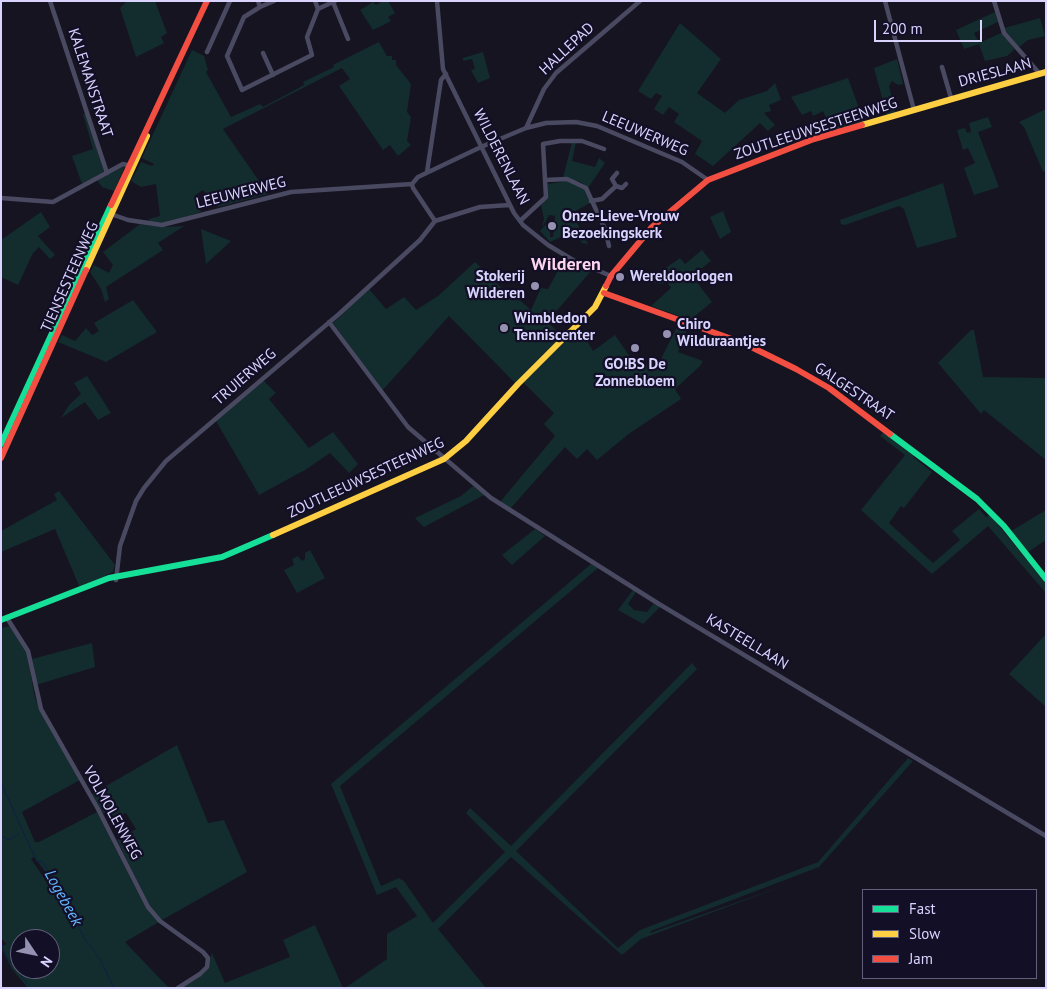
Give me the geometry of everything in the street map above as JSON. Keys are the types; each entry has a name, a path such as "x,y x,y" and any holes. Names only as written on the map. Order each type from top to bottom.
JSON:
{"street":[{"name":"KALEMANSTRAAT","path":"50,1 106,173"},
{"name":"TIENSESTEENWEG","path":"1,444 132,166 207,1"},
{"path":"207,52 230,1"},
{"path":"258,1 260,7"},
{"path":"274,1 244,17 226,58 242,90 312,55 307,37 318,9 315,1"},
{"name":"WILDERENLAAN","path":"437,1 442,62 446,74 509,205 520,221 553,249 611,276"},
{"name":"HALLEPAD","path":"526,128 544,89 556,73 640,1"},
{"path":"885,1 914,110"},
{"path":"994,1 1004,34 1042,73"},
{"path":"318,9 334,2 348,39"},
{"path":"263,52 273,75"},
{"name":"DRIESLAAN","path":"942,67 951,98"},
{"name":"DRIESLAAN","path":"914,110 1042,73"},
{"path":"427,172 441,80 446,74"},
{"name":"ZOUTLEEUWSESTEENWEG","path":"4,619 88,587 116,579 222,557 444,459 466,441 514,388 589,313 604,293 611,276 652,227 708,180 814,139 914,110"},
{"name":"LEEUWERWEG","path":"110,213 128,220 162,225 182,222 276,194 412,184 427,172 481,147 526,128 558,122 591,124 682,162 708,180"},
{"path":"520,221 545,200 543,144 560,141 582,141 604,150"},
{"path":"1,198 53,202 123,164 132,166"},
{"path":"617,174 612,179 616,186 622,188 626,184"},
{"path":"545,180 567,179 581,184 588,190 591,201 605,229 609,246"},
{"path":"412,184 415,192 435,220 480,207 509,205"},
{"path":"591,201 602,199 616,186"},
{"name":"TIENSESTEENWEG","path":"1,458 110,213"},
{"name":"TRUIERWEG","path":"116,579 120,546 136,501 166,461 329,322 420,240 435,220"},
{"name":"GALGESTRAAT","path":"604,293 743,343 796,369 828,388 977,499 1004,526 1046,579"},
{"name":"KASTEELLAAN","path":"329,322 403,421 482,491 522,519 1046,836"},
{"name":"VOLMOLENWEG","path":"4,619 28,651 37,699 41,709 98,809 148,907 160,921 203,952 208,958 207,967 200,974 178,988"}],"green space":[{"path":"127,1 155,1 167,33 161,37 164,43 136,57 120,8"},
{"path":"383,1 388,1 395,13 388,17 391,21 373,30 360,10 373,2 376,5"},
{"path":"995,12 998,22 974,33 979,43 1001,33 1015,49 1007,56 985,61 979,44 964,49 956,30"},
{"path":"1040,18 1045,36 1028,40 1019,47 1004,28"},
{"path":"680,23 721,59 697,93 725,113 739,100 767,91 775,83 781,100 769,105 771,111 764,113 775,125 768,131 760,123 713,166 695,154 702,141 674,122 679,114 669,107 663,115 654,109 662,96 656,93 651,99 638,91"},
{"path":"379,42 387,56 392,56 392,60 396,60 396,65 411,84 407,112 411,117 407,141 411,145 398,156 390,145 383,150 339,86 350,79 342,68 223,129 268,194 218,207 203,190 195,195 201,212 165,223 149,222 149,219 160,216 156,184 141,187 131,181 141,162 152,166 154,164 142,158 192,50 204,56 208,70 206,72 231,117 260,104 263,107 304,85 303,82 334,67 333,65"},
{"path":"483,52 490,78 478,83 471,70 475,69 472,59 463,61 463,58"},
{"path":"897,59 903,84 898,85 892,81 889,86 896,113 887,116 874,68"},
{"path":"848,78 864,122 832,131 823,111 813,116 811,111 802,115 791,97"},
{"path":"1046,109 1046,170 1043,172 1024,127 1019,122"},
{"path":"86,113 104,172 82,184 72,156 93,149 83,114"},
{"path":"988,117 992,127 978,132 999,187 974,195 964,168 975,163 968,148 963,150 957,130 965,128 967,133 971,132 969,123"},
{"path":"572,142 576,142 572,161 595,167 599,158 605,163 588,188 581,182 563,178"},
{"path":"125,166 114,191 102,187 97,180"},
{"path":"567,181 581,186 587,192 590,203 572,213 588,244 582,243 567,225 563,236 550,242 540,231 550,220 550,237 553,237 555,216 549,215 542,228 544,219 541,205 548,197 548,184"},
{"path":"943,183 957,237 917,248 904,209 899,206 845,225 841,224 840,220"},
{"path":"723,211 731,232 720,239 710,217"},
{"path":"41,212 50,227 38,236 55,255 50,259 39,247 33,253 18,285 1,277 1,240"},
{"path":"140,224 161,227 184,226 158,243 163,250 106,287 109,299 105,302 101,289 90,272 94,265 109,273 113,265 103,252"},
{"path":"201,229 231,241 206,264"},
{"path":"702,250 711,261 692,276 712,302 690,320 651,306 671,288 667,282 661,284 647,281 680,258 685,264"},
{"path":"565,258 592,270 547,322 563,336 515,383 449,316 382,391 333,323 369,289 386,309 404,297 416,310 438,296 475,262 504,290 506,288 531,310 541,288 548,289"},
{"path":"133,300 157,332 106,362 58,342 62,335 75,341 86,328 92,335 99,331 94,323"},
{"path":"680,321 689,324 678,352 703,361 675,389 681,399 630,433 597,460 587,449 577,459 565,447 510,509 500,502 555,436 544,424 554,413 523,382 579,327 593,351 615,335 639,370 654,360 658,365"},
{"path":"971,330 974,330 983,377 1046,378 1046,460 984,410 981,414 938,363"},
{"path":"87,376 111,413 98,420 85,402 61,418 69,405 81,394 74,383"},
{"path":"263,380 276,393 269,399 309,448 333,432 358,464 349,473 330,453 305,470 259,495 216,421"},
{"path":"884,431 915,454 913,457 932,472 904,508 901,506 889,523 933,563 960,540 952,531 979,509 986,517 990,515 1046,583 1046,593 988,526 932,574 861,510 905,455 880,436"},
{"path":"473,486 484,495 424,527 415,518 461,496"},
{"path":"59,491 115,565 113,572 106,575 106,578 80,588 55,529 1,552 1,531 57,500 54,494"},
{"path":"1046,510 1046,540 1028,552 1011,531"},
{"path":"535,529 545,536 512,565 502,555"},
{"path":"310,550 325,578 297,593 284,570 294,565 292,559 298,556 302,561 305,559 305,553"},
{"path":"591,564 598,568 340,786 381,886 399,878 404,881 433,923 505,852 466,813 470,808 511,846 692,663 697,669 516,851 618,948 640,930 818,862 908,758 913,761 819,867 651,931 650,933 789,884 641,939 622,955 511,857 438,929 486,988 345,988 387,959 387,934 417,916 396,887 377,895 331,784"},
{"path":"633,590 636,592 628,604 634,610 647,612 654,603 660,607 643,624 618,610"},
{"path":"10,626 26,649 35,698 39,707 80,780 22,812 35,842 39,842 97,812 145,906 159,922 125,942 169,988 28,988 20,979 60,979 60,929 10,929 10,965 1,947 6,944 1,938 1,628","holes":["34,857 73,908 69,914 31,859"]},
{"path":"1046,634 1046,707 1009,674"},
{"path":"92,643 95,667 36,685 32,659"},
{"path":"177,745 208,823 224,820 247,872 162,920 152,912 117,840 136,829 126,813 114,818 109,810 103,813 92,794"},
{"path":"315,925 343,988 181,988 197,979 206,971 212,953 225,983 290,957 283,940"}],"waterway":[{"name":"Logebeek","path":"1,783 37,862 41,861 44,864 85,939 100,959 114,988"},
{"path":"1,836 10,840 19,833"},
{"path":"1,942 7,958 31,988"}],"traffic: fast":[{"path":"1,444 111,205"},
{"path":"890,434 977,499 1004,526 1046,579"},
{"path":"1,620 109,578 222,557 273,535"}],"traffic: slow":[{"path":"862,125 1046,72"},
{"path":"86,270 147,136"},
{"path":"273,535 444,459 466,441 518,384 595,307 606,286"}],"traffic: jam":[{"path":"111,205 207,1"},
{"path":"606,286 611,276 652,227 708,180 814,139 862,125"},
{"path":"1,458 86,270"},
{"path":"604,293 743,343 796,369 829,388 890,434"}],"place":[{"name":"Onze-Lieve-Vrouw Bezoekingskerk","path":"552,226"},
{"name":"Wereldoorlogen","path":"620,277"},
{"name":"Stokerij Wilderen","path":"535,286"},
{"name":"Wimbledon Tenniscenter","path":"504,328"},
{"name":"Chiro Wilduraantjes","path":"667,334"},
{"name":"GO!BS De Zonnebloem","path":"635,348"}],"district":[{"name":"Wilderen","path":"566,265"}]}
